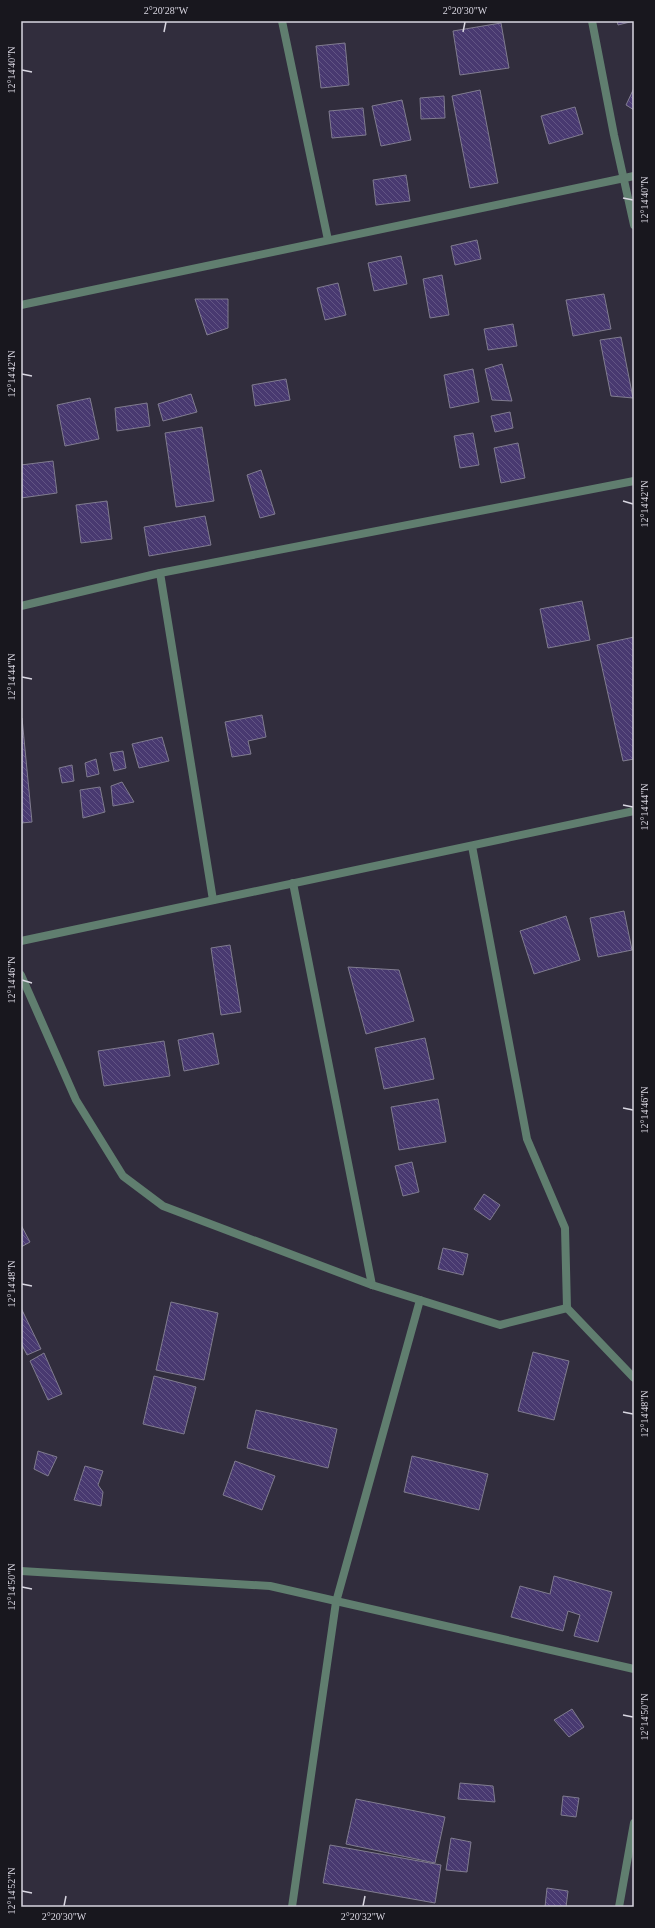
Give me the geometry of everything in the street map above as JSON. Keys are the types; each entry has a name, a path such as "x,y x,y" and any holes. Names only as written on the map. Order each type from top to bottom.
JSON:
{"street":[{"path":"282,21 328,240"},
{"path":"592,21 623,178 634,225"},
{"path":"21,305 634,176"},
{"path":"21,606 160,573 634,481"},
{"path":"160,573 213,900"},
{"path":"21,940 634,812"},
{"path":"472,846 527,1138 565,1228 567,1308 634,1378"},
{"path":"293,883 372,1285"},
{"path":"21,974 76,1100 123,1176 163,1206 372,1285 500,1325 567,1308"},
{"path":"292,1907 336,1602 420,1300"},
{"path":"21,1571 270,1586 634,1669"},
{"path":"619,1907 634,1823"}],"building":[{"path":"617,21 634,21 618,25"},
{"path":"501,23 509,68 460,75 453,31"},
{"path":"345,43 349,85 321,88 316,46"},
{"path":"634,88 634,110 626,105"},
{"path":"480,90 498,183 470,188 452,96"},
{"path":"444,96 445,118 421,119 420,98"},
{"path":"402,100 411,140 381,146 372,106"},
{"path":"575,107 583,134 549,144 541,116"},
{"path":"363,108 366,135 332,138 329,111"},
{"path":"406,175 410,201 376,205 373,180"},
{"path":"477,240 481,259 455,265 451,246"},
{"path":"401,256 407,284 374,291 368,263"},
{"path":"442,275 449,315 430,318 423,279"},
{"path":"338,283 346,315 325,320 317,288"},
{"path":"604,294 611,329 573,336 566,300"},
{"path":"195,299 228,299 228,328 207,335"},
{"path":"513,324 517,346 488,350 484,329"},
{"path":"621,337 633,398 611,396 600,340"},
{"path":"502,364 512,401 492,400 485,369"},
{"path":"473,369 479,402 450,408 444,375"},
{"path":"286,379 290,400 255,406 252,385"},
{"path":"191,394 197,412 163,421 158,404"},
{"path":"90,398 99,439 65,446 57,405"},
{"path":"147,403 150,426 117,431 115,408"},
{"path":"510,412 513,428 495,432 491,416"},
{"path":"202,427 214,501 176,507 165,433"},
{"path":"473,433 479,465 460,468 454,436"},
{"path":"518,443 525,478 501,483 494,448"},
{"path":"53,461 57,493 21,498 21,465"},
{"path":"261,470 275,514 260,518 247,475"},
{"path":"107,501 112,539 81,543 76,505"},
{"path":"205,516 211,545 149,556 144,527"},
{"path":"582,601 590,640 548,648 540,609"},
{"path":"634,637 634,759 623,761 597,645"},
{"path":"262,715 266,737 248,741 251,754 232,757 225,722"},
{"path":"21,718 32,822 21,823"},
{"path":"162,737 169,761 139,768 132,744"},
{"path":"123,751 126,768 114,771 110,753"},
{"path":"96,759 99,774 87,777 85,763"},
{"path":"72,765 74,781 62,783 59,768"},
{"path":"122,782 134,802 113,806 111,786"},
{"path":"100,787 105,812 83,818 80,790"},
{"path":"624,911 632,950 598,957 590,918"},
{"path":"566,916 580,960 534,974 520,931"},
{"path":"230,945 241,1012 221,1015 211,948"},
{"path":"348,967 399,970 414,1021 366,1034"},
{"path":"213,1033 219,1064 184,1071 178,1040"},
{"path":"425,1038 434,1079 384,1089 375,1048"},
{"path":"164,1041 170,1076 104,1086 98,1051"},
{"path":"438,1099 446,1142 399,1150 391,1107"},
{"path":"412,1162 419,1192 403,1196 395,1166"},
{"path":"484,1194 500,1205 490,1220 474,1209"},
{"path":"21,1225 30,1242 21,1247"},
{"path":"443,1248 468,1254 463,1275 438,1269"},
{"path":"171,1302 218,1313 204,1380 156,1370"},
{"path":"21,1308 41,1349 27,1355 21,1343"},
{"path":"533,1352 569,1361 554,1420 518,1411"},
{"path":"44,1353 62,1394 48,1400 30,1361"},
{"path":"154,1376 196,1387 184,1434 143,1424"},
{"path":"256,1410 337,1429 328,1468 247,1448"},
{"path":"38,1451 57,1457 48,1476 34,1469"},
{"path":"412,1456 488,1474 479,1510 404,1492"},
{"path":"235,1461 275,1476 262,1510 223,1495"},
{"path":"85,1466 103,1471 98,1485 103,1492 101,1506 74,1500"},
{"path":"554,1576 612,1592 598,1642 574,1636 580,1615 568,1611 563,1631 511,1617 520,1586 550,1594"},
{"path":"572,1709 584,1727 569,1737 554,1720"},
{"path":"460,1783 493,1786 495,1802 458,1799"},
{"path":"563,1796 579,1798 576,1817 561,1815"},
{"path":"356,1799 445,1817 435,1863 346,1844"},
{"path":"451,1838 471,1842 467,1872 446,1870"},
{"path":"330,1845 441,1865 435,1903 323,1883"},
{"path":"547,1888 568,1891 566,1907 545,1907"}]}
